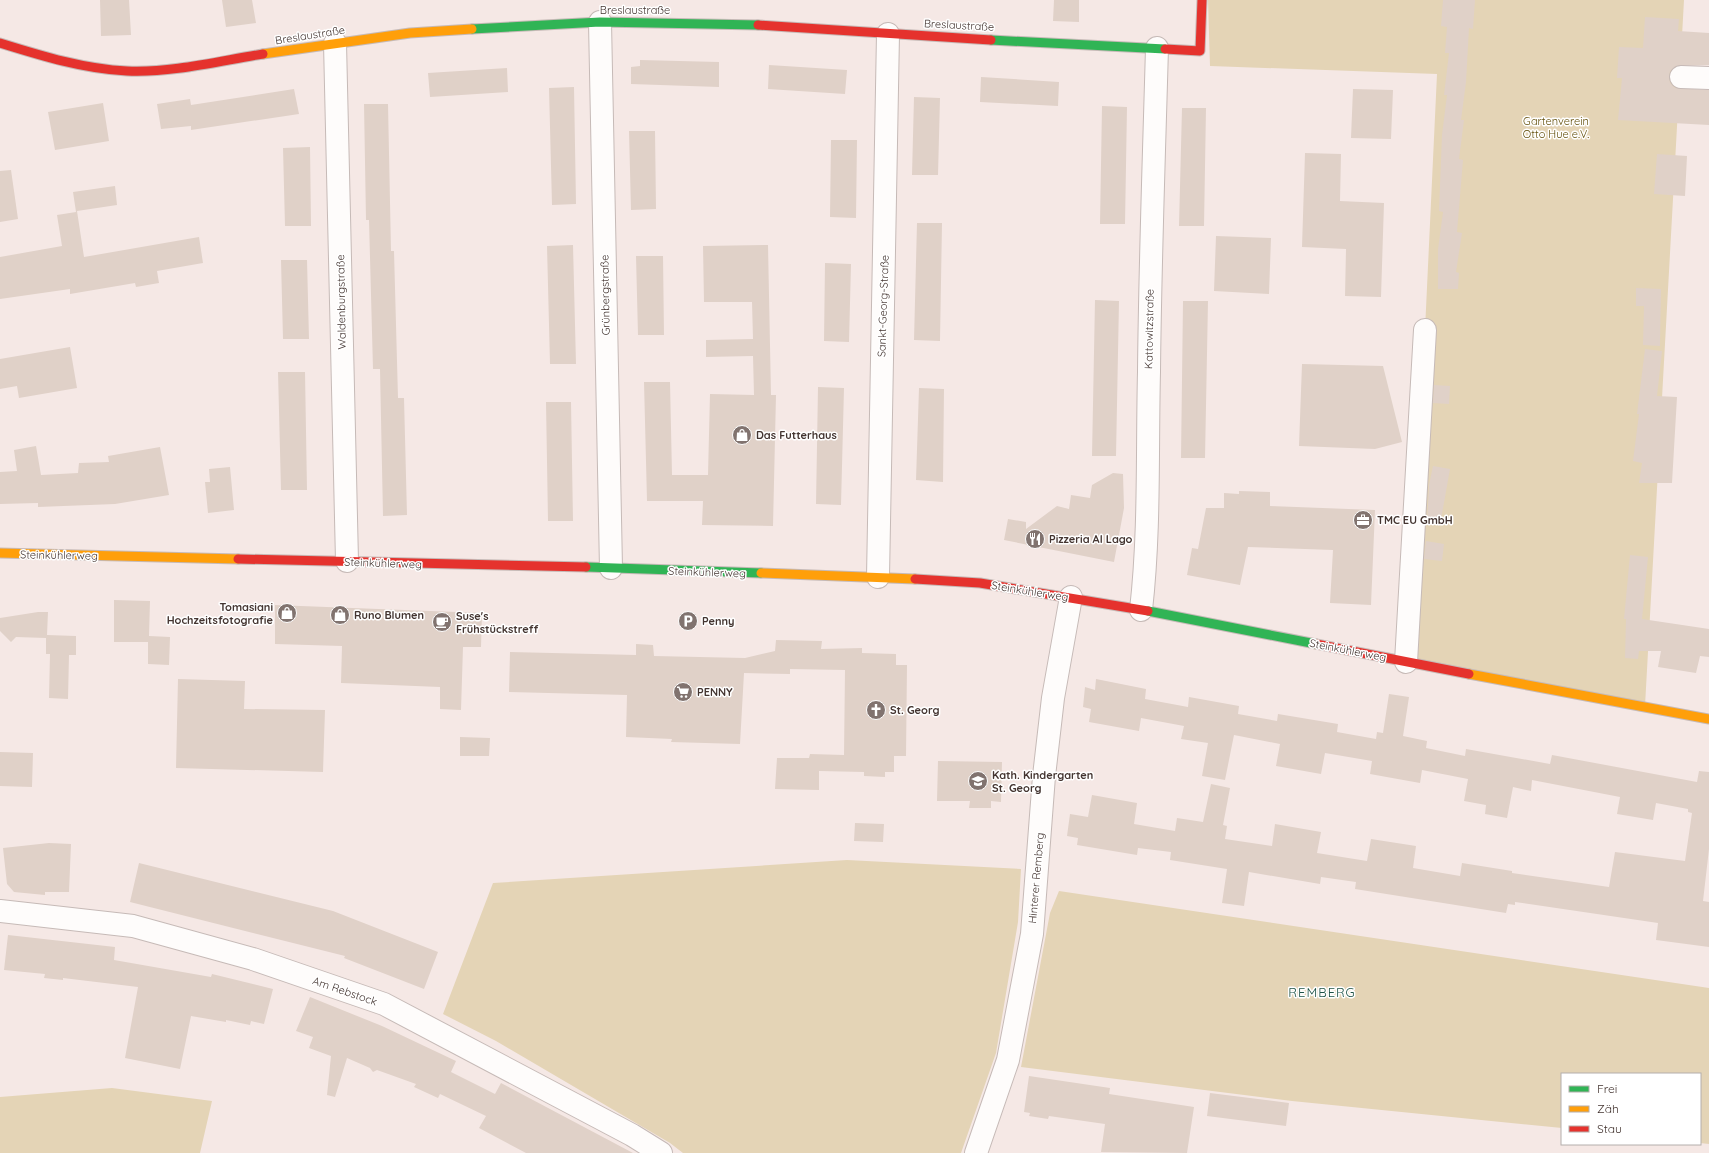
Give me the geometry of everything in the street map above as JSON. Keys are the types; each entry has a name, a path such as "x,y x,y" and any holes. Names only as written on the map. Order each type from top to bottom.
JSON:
{"street":[{"name":"Breslaustraße","path":"0,43 53,59 103,69 129,70 177,68 335,43 410,33 600,22 734,24 1200,51 1202,0"},
{"name":"Grünbergstraße","path":"600,22 611,568"},
{"name":"Sankt-Georg-Straße","path":"878,577 888,34"},
{"name":"Waldenburgstraße","path":"335,43 347,561"},
{"name":"Kattowitzstraße","path":"1142,610 1147,555 1149,324 1156,48"},
{"path":"1680,77 1709,78"},
{"path":"1406,662 1425,330"},
{"name":"Steinkühlerweg","path":"0,554 611,568 878,577 980,583 1142,610 1406,662 1709,719"},
{"name":"Hinterer Remberg","path":"976,1153 1008,1060 1032,934 1044,776 1053,698 1071,597"},
{"name":"Am Rebstock","path":"0,911 133,926 253,959 384,1004 632,1135 661,1153"}],"green space":[{"name":"Gartenverein Otto Hue e.V.","path":"1208,0 1684,0 1645,706 1406,662 1425,330 1437,74 1210,66"},
{"path":"847,860 1021,869 1018,922 996,1053 961,1153 683,1153 670,1143 496,1041 443,1014 493,883"},
{"path":"1059,891 1709,988 1709,1144 1701,1143 1701,1073 1561,1073 1561,1128 1292,1101 1021,1067 1050,913"},
{"path":"112,1088 212,1101 200,1153 0,1153 0,1097"}],"building":[{"path":"100,0 129,0 131,35 101,36"},
{"path":"222,0 252,0 256,23 226,27"},
{"path":"1054,0 1079,0 1079,22 1053,21"},
{"path":"1443,0 1475,0 1473,29 1469,28 1466,82 1461,120 1464,120 1459,159 1463,160 1457,232 1462,233 1456,272 1459,273 1458,289 1438,289 1438,249 1443,212 1439,211 1442,135 1447,95 1444,95 1449,53 1445,53 1447,27 1441,26"},
{"path":"1645,17 1679,19 1678,31 1709,33 1709,65 1676,66 1670,71 1669,77 1670,83 1675,88 1709,90 1709,125 1618,120 1622,78 1617,78 1619,47 1643,48"},
{"path":"640,60 719,62 719,87 631,84 631,67 640,66"},
{"path":"769,65 847,70 845,94 768,89"},
{"path":"507,68 508,92 430,97 428,73"},
{"path":"981,77 1059,82 1058,106 980,102"},
{"path":"574,87 576,204 552,205 549,88"},
{"path":"294,89 299,114 191,130 191,126 161,129 157,104 190,99 191,105"},
{"path":"1353,89 1393,90 1391,139 1351,138"},
{"path":"914,97 940,98 938,175 912,175"},
{"path":"103,103 109,141 55,150 48,112"},
{"path":"364,104 388,104 391,251 394,251 398,398 404,398 407,515 383,516 380,369 373,369 369,220 366,220"},
{"path":"1102,106 1127,107 1125,224 1100,224"},
{"path":"1182,108 1206,108 1204,226 1179,226"},
{"path":"629,131 655,131 656,209 631,210"},
{"path":"831,140 857,140 856,218 830,217"},
{"path":"310,147 311,226 285,226 283,148"},
{"path":"1305,153 1341,154 1340,201 1384,203 1381,297 1345,296 1346,249 1302,247"},
{"path":"1657,154 1687,156 1685,196 1654,194"},
{"path":"11,170 18,219 0,222 0,171"},
{"path":"115,186 117,205 77,211 84,257 199,237 203,263 157,271 159,283 136,287 135,283 70,294 70,289 0,299 0,257 62,246 57,215 76,212 73,192"},
{"path":"917,223 942,223 940,341 914,340"},
{"path":"1216,236 1271,238 1269,294 1214,291"},
{"path":"573,245 576,364 550,364 547,246"},
{"path":"768,245 771,395 776,395 773,526 702,525 703,501 647,501 644,382 670,382 672,475 708,475 710,394 754,395 753,356 706,357 706,340 753,339 752,302 704,302 703,246"},
{"path":"636,256 663,256 664,335 638,335"},
{"path":"281,260 307,260 309,339 283,339"},
{"path":"825,263 851,264 849,342 824,341"},
{"path":"1636,288 1661,289 1660,346 1643,345 1644,306 1636,306"},
{"path":"1095,300 1119,301 1116,456 1092,456"},
{"path":"1183,301 1208,301 1205,458 1181,458"},
{"path":"70,347 77,388 19,398 17,386 0,389 0,359"},
{"path":"1645,349 1662,351 1657,396 1677,397 1672,483 1639,483 1642,463 1633,461"},
{"path":"1302,364 1383,366 1402,442 1375,449 1299,446"},
{"path":"278,372 305,372 307,490 281,490"},
{"path":"1434,385 1450,386 1449,404 1433,403"},
{"path":"818,387 844,388 841,505 816,504"},
{"path":"919,388 944,389 943,482 916,480"},
{"path":"546,402 571,402 573,521 548,521"},
{"path":"36,446 41,475 78,473 79,463 109,462 108,456 160,447 169,495 115,504 38,507 38,503 0,504 0,472 17,471 14,450"},
{"path":"1433,466 1450,469 1440,525 1427,524 1429,485"},
{"path":"230,467 234,510 208,513 205,482 210,482 209,469"},
{"path":"1113,473 1123,474 1124,508 1114,562 1004,540 1008,519 1026,522 1026,529 1057,506 1069,509 1071,495 1090,498 1092,485"},
{"path":"1239,491 1270,492 1270,506 1375,510 1371,605 1330,603 1333,550 1248,547 1240,585 1187,575 1192,548 1198,549 1206,508 1224,508 1224,493 1239,494"},
{"path":"1426,541 1444,544 1442,561 1424,559"},
{"path":"1630,555 1648,557 1642,619 1709,629 1709,657 1700,656 1696,673 1658,667 1661,651 1639,651 1638,659 1625,658 1626,619 1624,619"},
{"path":"114,600 150,601 149,636 170,637 169,665 148,664 148,642 114,642"},
{"path":"275,605 482,613 481,647 463,647 461,710 440,709 440,687 341,683 342,646 275,644"},
{"path":"38,612 48,612 47,635 76,636 76,655 69,655 68,699 49,698 50,654 46,654 46,638 16,637 11,642 0,631 0,618"},
{"path":"776,640 822,641 821,649 862,648 862,653 896,654 896,665 907,665 906,756 894,756 894,772 885,772 885,777 864,776 864,772 819,771 819,790 775,789 777,758 809,758 810,754 844,755 845,670 790,669 790,674 744,673 740,744 671,742 672,739 626,737 627,695 509,692 510,652 636,655 636,644 653,645 654,656 745,658 775,651"},
{"path":"178,679 245,681 244,709 325,710 323,772 176,768"},
{"path":"1096,679 1146,689 1145,699 1188,707 1189,697 1239,706 1238,714 1277,721 1278,714 1338,724 1337,732 1376,739 1377,732 1383,733 1389,694 1409,697 1403,736 1427,741 1426,748 1465,756 1466,749 1550,764 1552,755 1697,782 1699,771 1709,772 1709,849 1703,901 1709,902 1709,947 1656,940 1658,923 1515,902 1515,905 1508,904 1506,913 1355,889 1356,882 1321,877 1320,884 1249,872 1244,906 1222,903 1227,869 1170,860 1171,852 1138,848 1137,855 1077,845 1078,838 1067,836 1070,814 1088,817 1092,795 1137,803 1134,824 1175,831 1177,818 1203,822 1211,784 1230,788 1223,825 1227,826 1225,839 1272,846 1275,824 1321,832 1317,853 1367,861 1371,839 1416,846 1413,868 1460,876 1462,863 1512,871 1512,873 1609,887 1615,852 1685,861 1692,813 1688,812 1688,809 1656,803 1653,820 1617,814 1620,797 1532,780 1531,791 1513,787 1507,818 1485,814 1486,805 1464,801 1468,779 1422,770 1420,783 1370,774 1372,761 1325,753 1321,774 1276,766 1280,744 1234,735 1225,780 1202,776 1208,743 1181,739 1184,726 1141,718 1139,731 1089,722 1091,709 1083,707 1085,687 1095,690"},
{"path":"460,737 490,738 489,756 460,756"},
{"path":"0,752 33,753 32,787 0,786"},
{"path":"938,761 1002,762 1001,802 991,801 991,808 969,808 970,801 937,801"},
{"path":"855,823 884,824 883,842 854,841"},
{"path":"49,843 71,844 69,892 45,892 45,895 14,892 7,884 3,848"},
{"path":"139,863 333,911 438,952 424,989 344,958 345,956 130,902"},
{"path":"8,935 115,947 114,960 211,977 212,974 273,989 264,1024 251,1021 250,1025 226,1020 226,1022 191,1016 180,1069 125,1058 138,987 63,978 63,980 44,978 45,974 4,970"},
{"path":"310,997 382,1026 456,1061 451,1072 495,1094 501,1083 633,1153 526,1153 479,1128 486,1116 440,1094 438,1098 414,1087 416,1084 377,1070 373,1072 370,1068 347,1058 335,1097 327,1095 331,1056 309,1048 313,1037 296,1031"},
{"path":"1029,1076 1110,1088 1109,1094 1194,1107 1187,1153 1101,1152 1105,1124 1049,1116 1048,1119 1029,1116 1030,1113 1024,1112"},
{"path":"1210,1093 1289,1103 1286,1126 1207,1116"}],"traffic: fast":[{"path":"472,29 600,22 758,25"},
{"path":"991,40 1165,49"},
{"path":"586,567 761,573"},
{"path":"1148,611 1316,644"}],"traffic: slow":[{"path":"263,54 410,33 472,29"},
{"path":"0,553 238,559"},
{"path":"761,573 915,579"},
{"path":"1469,674 1709,719"}],"traffic: jam":[{"path":"1165,49 1200,51 1202,0"},
{"path":"758,25 991,40"},
{"path":"0,43 79,65 127,71 178,68 263,54"},
{"path":"238,559 586,567"},
{"path":"915,579 980,583 1148,611"},
{"path":"1316,644 1469,674"}],"place":[{"name":"Das Futterhaus","path":"742,435"},
{"name":"TMC EU GmbH","path":"1363,520"},
{"name":"Pizzeria Al Lago","path":"1035,539"},
{"name":"Tomasiani Hochzeitsfotografie","path":"287,613"},
{"name":"Runo Blumen","path":"340,615"},
{"name":"Penny","path":"688,621"},
{"name":"Suse's Frühstückstreff","path":"442,622"},
{"name":"PENNY","path":"683,692"},
{"name":"St. Georg","path":"876,710"},
{"name":"Kath. Kindergarten St. Georg","path":"978,781"}],"district":[{"name":"REMBERG","path":"1322,992"}]}
